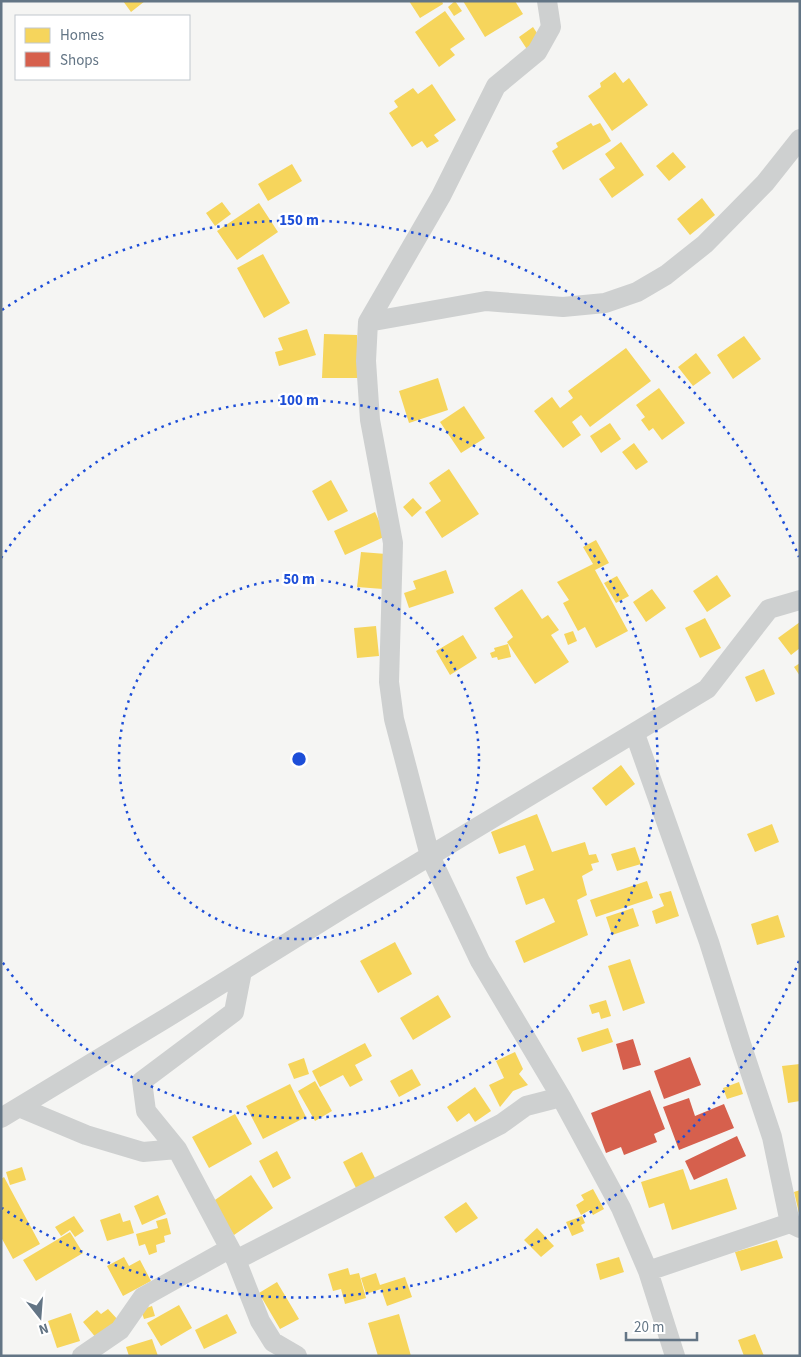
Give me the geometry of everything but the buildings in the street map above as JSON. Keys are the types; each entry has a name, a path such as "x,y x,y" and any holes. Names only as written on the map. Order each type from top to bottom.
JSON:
{"street":[{"path":"547,1 551,26 537,52 496,86 441,196 368,322 366,361 370,420 393,543 389,682 394,719 430,856 480,961 561,1097 621,1208 648,1270 675,1356"},
{"path":"368,322 486,301 563,307 605,303 637,292 666,275 705,244 765,183 800,138"},
{"path":"1,1118 707,689 769,609 800,600"},
{"path":"635,734 709,942 772,1136 795,1226 648,1270"},
{"path":"242,972 234,1012 142,1081 146,1111 176,1149 232,1254 260,1321 273,1342 297,1356"},
{"path":"82,1356 120,1330 142,1297 501,1124 526,1106 561,1097"},
{"path":"19,1107 86,1136 143,1152 176,1149"}]}
